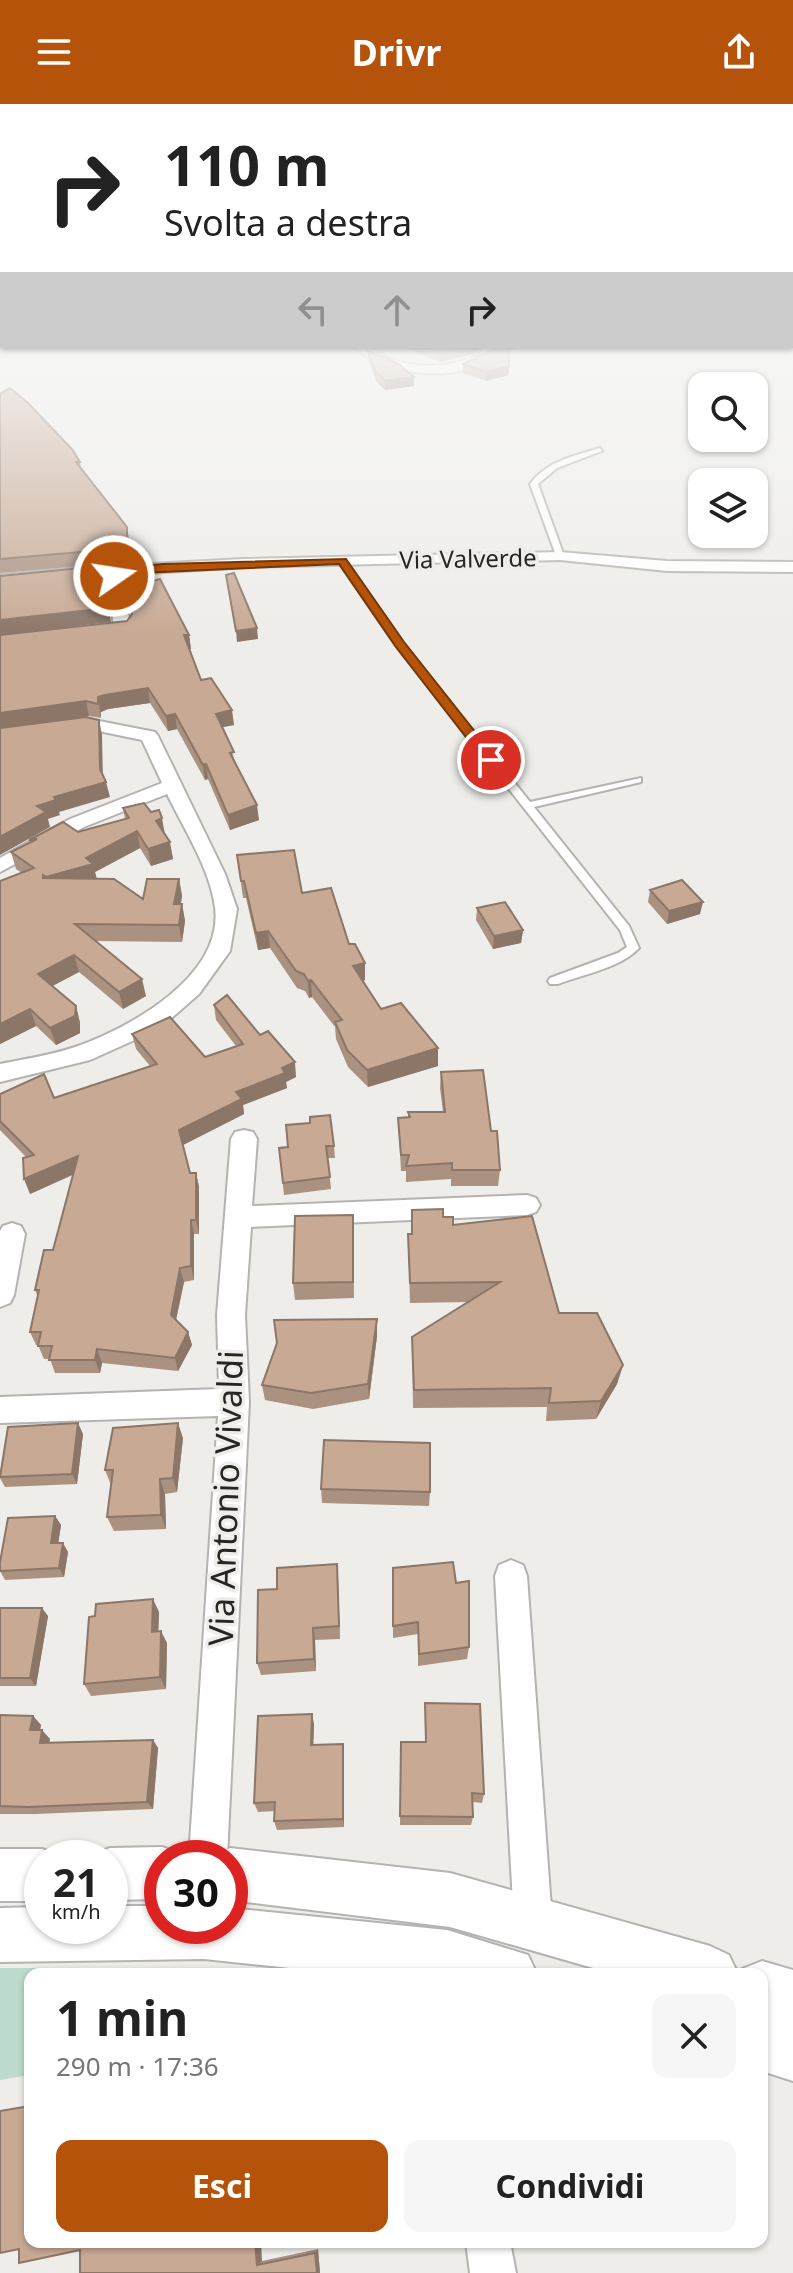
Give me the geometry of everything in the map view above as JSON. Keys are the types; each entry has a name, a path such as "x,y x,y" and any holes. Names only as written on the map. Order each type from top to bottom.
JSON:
{"main road":[{"name":"Via Valverde","path":"0,581 113,571"},
{"path":"0,1875 24,1875"},
{"path":"248,1876 450,1900 690,1968"},
{"path":"0,1935 144,1931"},
{"path":"248,1936 448,1966"},
{"path":"768,1991 793,1998"},
{"path":"768,2045 793,2052"}],"street":[{"name":"Via Valverde","path":"113,571 243,563 560,556 667,566 793,567"},
{"path":"77,634 123,629 113,571"},
{"path":"0,735 89,724 149,736 215,874 226,909 219,951 191,989 151,1023 82,1054 0,1073"},
{"path":"0,866 77,823 171,786"},
{"name":"Via Antonio Vivaldi","path":"209,1840 234,1402 231,1315 244,1139"},
{"path":"238,1217 527,1205"},
{"path":"0,1295 12,1234"},
{"path":"0,1410 234,1402"},
{"path":"511,1576 533,1922"},
{"path":"448,1966 450,1900"},
{"path":"489,2248 493,2273"}],"lane":[{"path":"560,556 534,484 539,475 553,467 600,450"},
{"path":"342,561 400,645 625,929 633,948 622,956 554,981"},
{"path":"527,806 637,780"}],"green space":[{"path":"0,1968 24,1968 24,2076 0,2080"}],"building":[{"path":"0,435 59,435 127,527 127,548 0,559"},
{"path":"122,564 148,564 153,581 160,579 189,635 184,635 201,680 211,678 232,710 216,714 234,752 230,753 257,805 228,815 206,764 203,765 175,714 166,716 148,688 98,697 98,704 86,701 0,713 0,635 127,621 132,614"},
{"path":"101,566 108,608 0,620 0,576"},
{"path":"234,573 257,628 236,631 226,575"},
{"path":"86,717 99,720 100,769 106,782 54,797 56,800 37,806 46,812 0,837 0,728"},
{"path":"144,803 151,812 159,810 162,818 156,821 170,842 148,849 137,831 86,858 93,864 46,877 43,875 43,878 114,879 143,899 147,879 179,879 174,904 182,904 179,925 75,924 142,979 119,992 74,955 38,974 76,1006 75,1016 50,1028 30,1009 0,1024 0,881 34,868 11,852 63,822 78,832 129,818 123,808"},
{"path":"294,850 302,893 331,888 349,944 355,944 365,963 353,966 381,1009 401,1003 438,1048 367,1070 347,1050 335,1022 342,1020 311,980 308,981 304,974 296,971 268,931 256,933 237,855"},
{"path":"682,880 703,902 669,911 650,890"},
{"path":"505,902 523,930 494,936 477,908"},
{"path":"227,995 260,1035 268,1031 295,1062 282,1068 285,1073 236,1092 242,1099 179,1130 190,1173 196,1173 196,1220 191,1220 191,1266 180,1268 171,1315 188,1332 175,1358 97,1349 95,1360 49,1360 52,1346 38,1346 41,1332 30,1332 39,1290 35,1290 44,1250 53,1250 78,1156 24,1179 23,1158 34,1155 0,1121 0,1094 44,1074 54,1098 157,1064 132,1034 170,1017 205,1057 243,1044 214,1005"},
{"path":"483,1070 491,1131 497,1131 500,1170 452,1170 452,1163 406,1166 409,1155 401,1155 398,1118 410,1117 408,1112 445,1112 441,1072"},
{"path":"330,1115 334,1146 326,1146 330,1177 283,1183 279,1148 288,1147 286,1125 310,1123 310,1117"},
{"path":"443,1209 443,1217 453,1217 453,1225 532,1216 559,1313 597,1313 623,1365 601,1401 549,1403 551,1388 414,1390 412,1337 500,1282 410,1283 408,1234 412,1234 412,1210"},
{"path":"353,1215 353,1282 293,1283 295,1216"},
{"path":"377,1319 368,1384 311,1393 262,1385 277,1343 274,1320"},
{"path":"78,1423 72,1474 0,1477 8,1427"},
{"path":"178,1423 173,1478 160,1479 161,1515 107,1517 113,1470 105,1470 113,1428"},
{"path":"324,1440 430,1443 430,1492 321,1489"},
{"path":"55,1516 51,1543 63,1543 59,1568 0,1571 8,1518"},
{"path":"453,1562 456,1583 469,1581 469,1647 419,1654 418,1622 393,1626 393,1568"},
{"path":"337,1564 339,1626 313,1628 314,1659 257,1663 258,1590 277,1589 277,1568"},
{"path":"153,1599 152,1632 161,1631 160,1677 84,1684 89,1617 95,1616 96,1604"},
{"path":"0,1608 42,1608 30,1678 0,1678"},
{"path":"425,1703 480,1704 484,1794 472,1793 473,1817 400,1816 401,1742 426,1742"},
{"path":"312,1714 311,1745 343,1744 343,1819 274,1821 275,1802 254,1803 258,1716"},
{"path":"0,1715 33,1716 30,1730 42,1730 40,1743 153,1740 147,1802 0,1806"},
{"path":"24,2107 24,2248 256,2248 257,2265 315,2253 317,2273 80,2273 80,2250 19,2263 19,2249 0,2253 0,2111"}],"route":[{"path":"114,576 113,571 163,567 342,561 400,645 491,760"}]}
